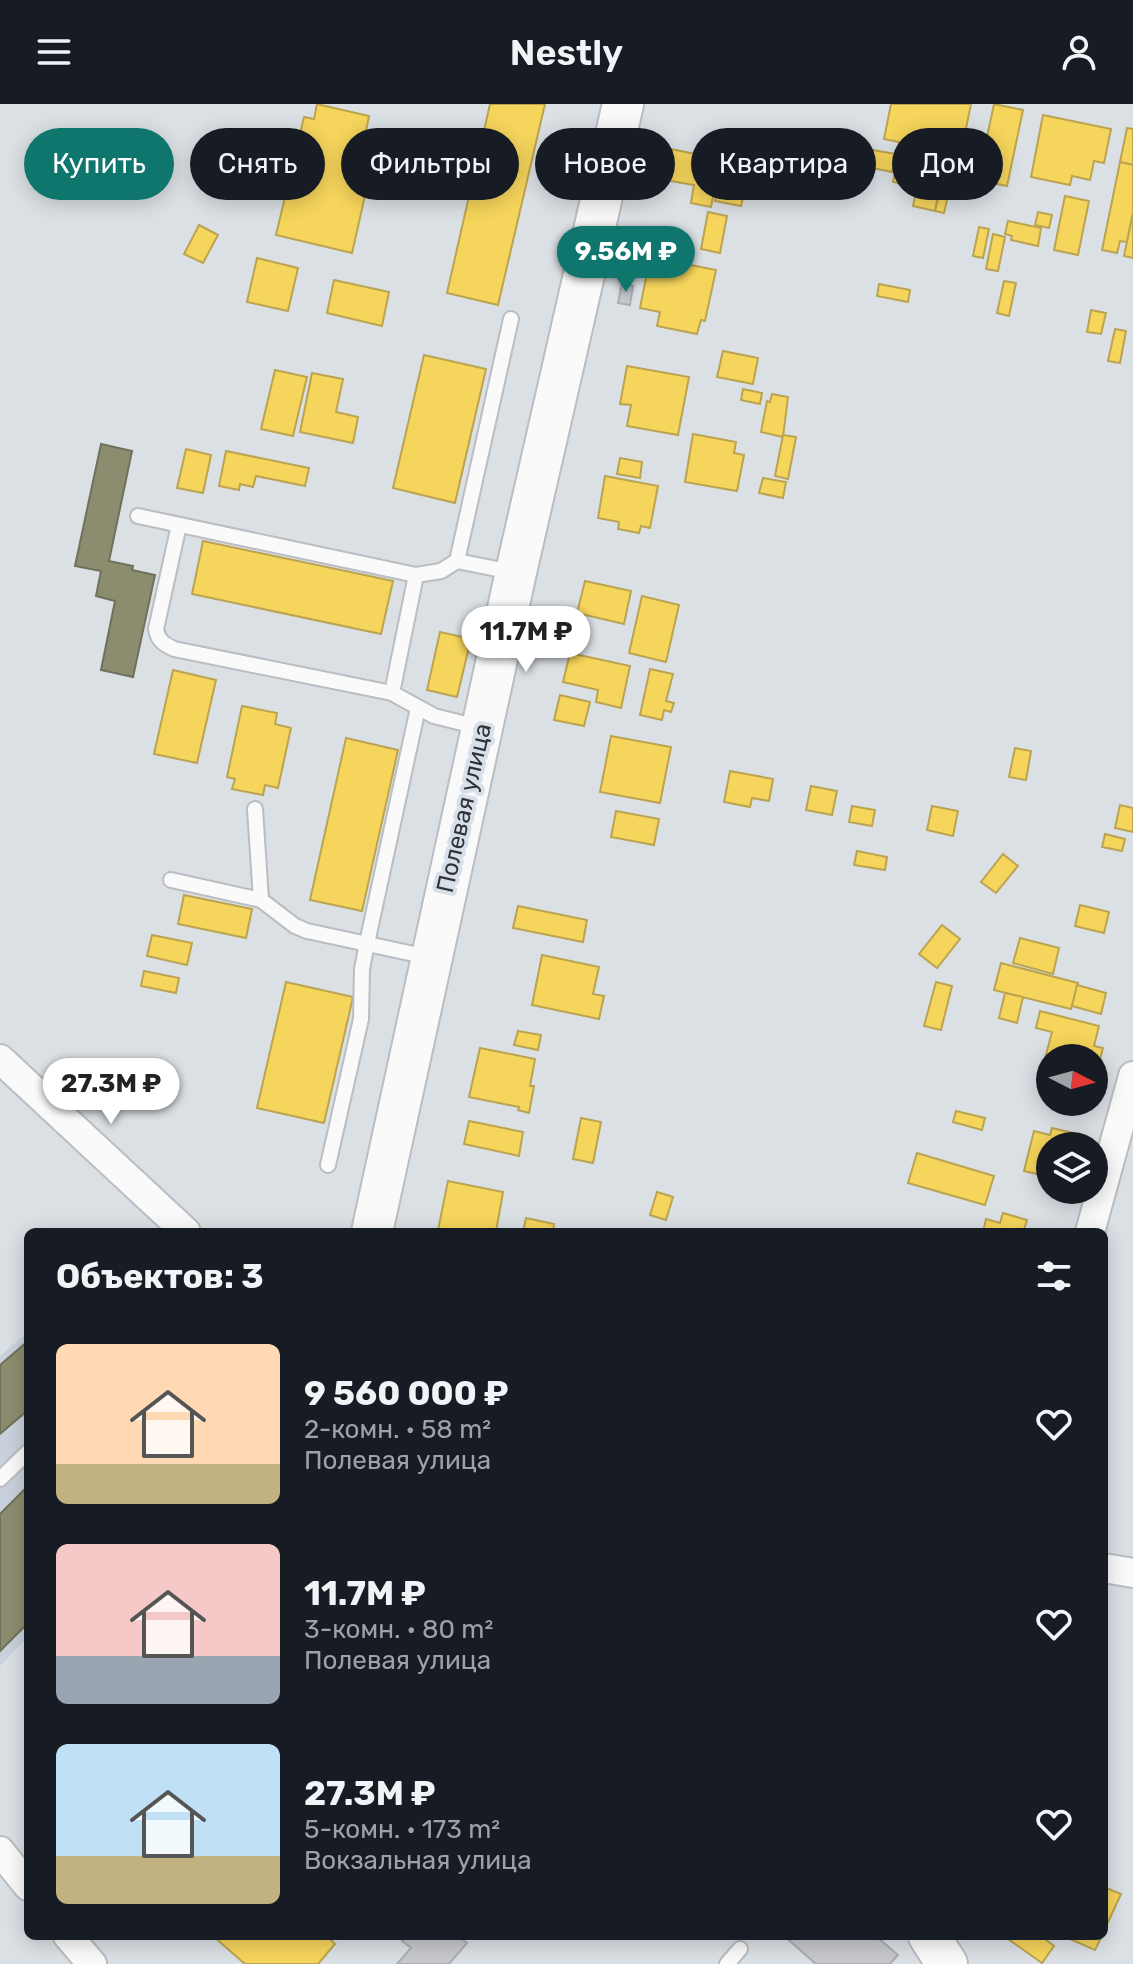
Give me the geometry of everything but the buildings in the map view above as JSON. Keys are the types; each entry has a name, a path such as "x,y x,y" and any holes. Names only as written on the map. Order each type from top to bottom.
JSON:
{"main road":[{"name":"Полевая улица","path":"373,1228 516,572 623,104"}],"street":[{"path":"0,1059 182,1228"},
{"path":"1091,1228 1133,1076"},
{"path":"1108,1569 1133,1573"},
{"path":"0,1851 24,1881"},
{"path":"71,1940 92,1964"}],"lane":[{"path":"457,561 511,319"},
{"path":"138,516 416,575 429,575 457,561 516,572"},
{"path":"179,525 156,629 158,638 164,644 174,649 392,693 448,721 482,728"},
{"path":"392,693 416,575"},
{"path":"328,1165 361,1019 362,969 367,943 418,708"},
{"path":"255,809 261,900"},
{"path":"171,880 261,900 295,926 431,957"},
{"path":"0,1479 24,1456"},
{"path":"727,1964 740,1949"}],"shaded area":[{"path":"24,1335 24,1641 0,1666 0,1356"}]}
